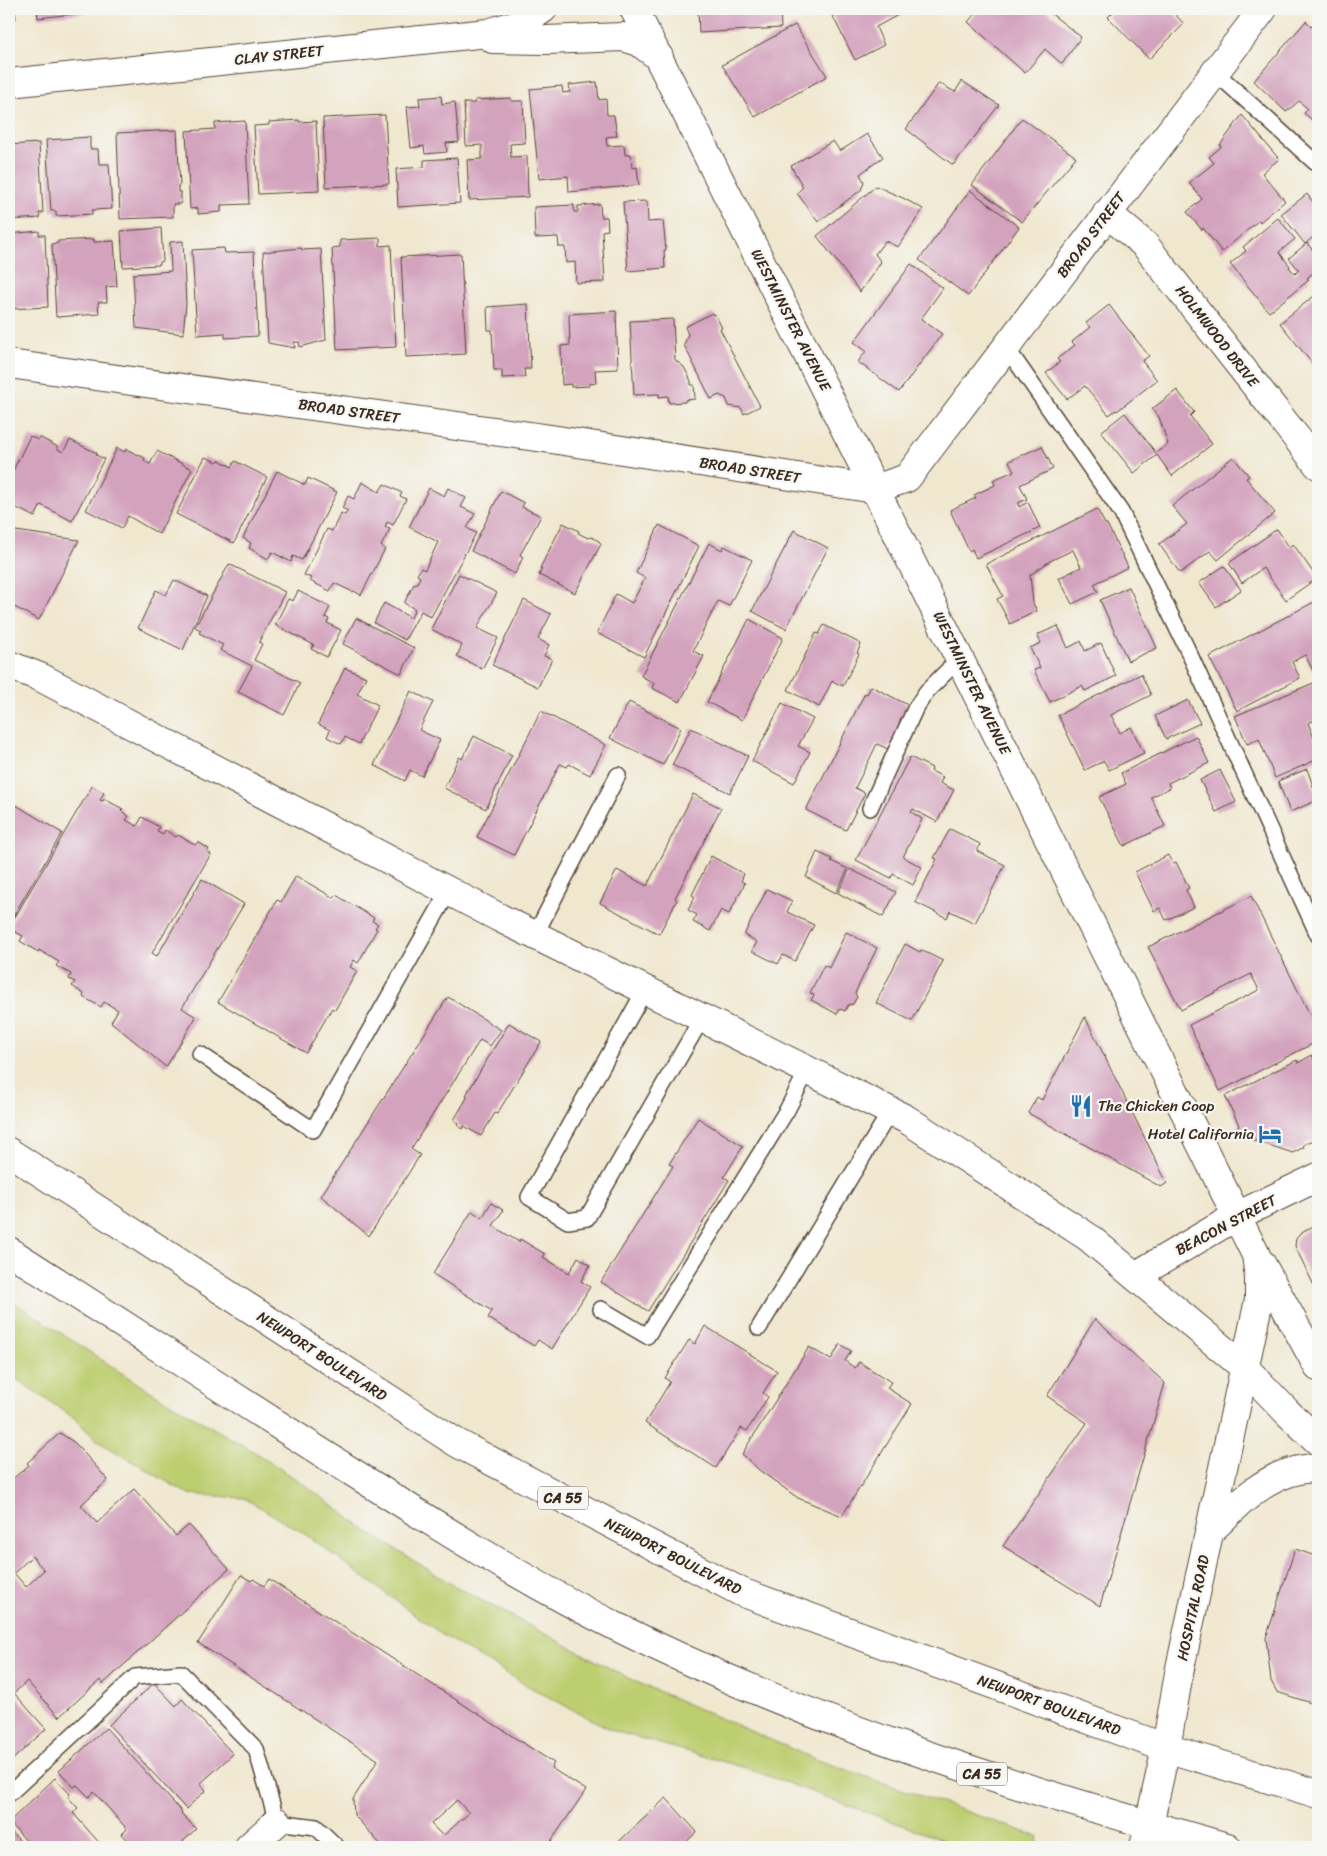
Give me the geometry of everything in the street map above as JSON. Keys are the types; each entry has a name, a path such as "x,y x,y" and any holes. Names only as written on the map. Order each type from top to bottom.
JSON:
{"main road":[{"name":"CLAY STREET","path":"9,83 488,33 524,22 543,9"},
{"name":"WESTMINSTER AVENUE","path":"634,9 876,489 1256,1255 1259,1277 1259,1300 1245,1368"},
{"name":"BROAD STREET","path":"9,364 561,440 876,489 907,478 1263,9"},
{"path":"459,36 546,40 623,38 640,42 660,58"},
{"name":"HOLMWOOD DRIVE","path":"1107,213 1145,245 1318,465"},
{"path":"9,665 40,677 535,935 906,1119 1088,1237 1245,1368 1288,1413 1318,1440"},
{"name":"NEWPORT BOULEVARD","path":"9,1152 457,1443 741,1592 1166,1748 1318,1794"},
{"name":"BEACON STREET","path":"1135,1276 1237,1216 1318,1177"},
{"name":"CA 55","path":"9,1250 439,1527 536,1584 618,1627 759,1693 911,1751 1077,1804 1147,1836 1227,1847"},
{"path":"1256,1255 1318,1367"},
{"name":"HOSPITAL ROAD","path":"1147,1836 1166,1748 1179,1673 1245,1368"},
{"path":"1210,1531 1264,1483 1288,1472 1318,1469"},
{"path":"249,1847 277,1822"}],"lane":[{"path":"1215,72 1318,165"},
{"path":"1006,347 1120,512 1194,664 1318,935"},
{"path":"870,808 915,709 927,691 960,658"},
{"path":"535,935 618,775"},
{"path":"200,1054 313,1130 449,891"},
{"path":"646,990 529,1197 568,1221 588,1218 702,1018"},
{"path":"601,1309 647,1336 787,1110 807,1070"},
{"path":"758,1328 890,1112"},
{"path":"9,1794 135,1677 181,1673 256,1749 277,1822 316,1827 337,1847"}],"green space":[{"path":"9,1299 140,1385 254,1452 304,1484 369,1533 453,1585 634,1681 815,1759 1039,1837 1037,1847 962,1847 746,1768 614,1731 533,1689 444,1636 302,1532 244,1498 188,1494 99,1442 74,1418 9,1374"}],"building":[{"path":"9,9 15,9 16,19 9,20"},
{"path":"37,9 98,9 99,11 38,18"},
{"path":"698,9 780,9 781,28 699,33"},
{"path":"829,9 898,9 900,14 876,27 884,45 855,60"},
{"path":"979,9 1045,9 1081,37 1062,64 1045,49 1025,73 968,22"},
{"path":"1116,9 1170,9 1184,24 1149,59 1108,17"},
{"path":"1306,21 1318,33 1318,125 1304,113 1308,109 1299,101 1286,112 1254,81"},
{"path":"795,25 827,76 755,117 722,65"},
{"path":"962,81 999,105 953,165 906,129 939,83 955,92"},
{"path":"597,82 599,100 606,99 607,115 614,115 617,136 606,137 607,146 624,145 625,155 631,154 632,168 637,167 639,185 569,192 568,176 539,179 530,89 562,86 563,93 570,92 569,85"},
{"path":"441,96 442,104 455,102 459,142 446,143 447,152 425,154 424,146 411,148 407,107 420,106 419,98"},
{"path":"511,98 511,101 523,101 525,143 510,144 511,157 527,156 528,197 469,200 467,160 482,159 482,145 466,146 464,103 475,103 475,100"},
{"path":"385,115 389,184 326,187 323,118"},
{"path":"1242,115 1279,159 1262,173 1285,201 1260,222 1259,220 1222,252 1203,228 1202,230 1187,212 1202,199 1189,183 1214,163 1209,157 1221,147 1220,145"},
{"path":"1022,118 1076,157 1022,222 972,185"},
{"path":"299,120 299,122 316,121 319,191 258,194 254,126 269,125 269,122"},
{"path":"245,121 249,204 221,205 221,212 198,214 198,208 190,209 186,131 215,129 215,123"},
{"path":"177,130 180,185 178,186 178,192 181,192 181,204 173,204 173,217 120,219 117,133"},
{"path":"867,134 883,157 860,174 864,182 861,190 818,222 797,193 803,187 791,166 833,141 840,151"},
{"path":"90,137 90,149 98,149 99,164 109,164 112,209 92,210 92,214 56,216 56,211 51,211 46,140"},
{"path":"39,143 43,213 39,213 40,218 9,220 9,145"},
{"path":"457,158 460,203 398,207 396,169 424,167 424,160"},
{"path":"876,186 923,209 898,247 885,241 875,254 881,262 860,292 817,236"},
{"path":"970,190 1019,227 968,296 919,260"},
{"path":"1307,194 1318,209 1318,233 1305,244 1281,214"},
{"path":"647,201 648,222 663,221 666,250 664,250 665,268 628,271 623,202"},
{"path":"600,204 601,217 607,217 608,230 602,231 605,282 576,283 575,262 566,263 565,247 559,247 558,237 535,238 534,207 574,205 574,212 578,212 578,206"},
{"path":"1278,218 1295,239 1279,252 1289,267 1295,274 1299,270 1289,258 1307,243 1318,257 1318,269 1307,278 1309,280 1269,312 1230,264 1246,251 1243,247"},
{"path":"161,228 163,261 159,262 159,265 123,267 121,231"},
{"path":"39,231 39,235 45,235 48,307 9,309 9,234"},
{"path":"380,238 380,246 391,245 396,347 337,350 332,248 340,247 340,240"},
{"path":"94,239 94,242 114,241 117,286 106,287 107,302 98,302 99,314 56,317 52,244 58,243 58,241"},
{"path":"183,241 186,304 183,334 136,328 133,274 171,271 170,242"},
{"path":"224,248 225,253 254,252 258,336 225,338 225,333 197,335 192,250"},
{"path":"301,248 302,250 321,249 326,340 300,347 299,342 294,342 295,348 268,343 263,252"},
{"path":"461,254 466,354 406,357 401,257"},
{"path":"911,264 943,288 921,319 942,334 899,392 858,362 866,351 854,342"},
{"path":"1318,293 1318,371 1280,323"},
{"path":"528,304 531,369 524,369 525,377 502,378 502,370 494,370 492,330 488,330 487,307"},
{"path":"1109,305 1149,356 1142,361 1157,380 1109,415 1085,386 1067,399 1046,373 1060,362 1057,359 1075,345 1072,342 1090,327 1086,323"},
{"path":"616,311 618,369 595,370 596,383 589,384 590,386 571,387 571,384 562,385 561,346 570,345 569,314"},
{"path":"712,313 713,315 715,314 722,328 720,329 760,406 744,414 741,408 729,406 726,398 719,395 711,399 684,345 688,334 685,327"},
{"path":"673,319 675,360 684,367 691,385 694,385 695,399 669,403 668,396 659,397 659,394 634,395 630,321"},
{"path":"1177,390 1194,412 1190,416 1212,444 1172,476 1157,455 1134,473 1101,432 1125,413 1156,453 1168,444 1159,417 1152,409"},
{"path":"30,436 38,440 39,437 58,447 57,449 63,452 70,440 97,453 96,455 104,459 72,521 41,505 35,517 9,504 9,479"},
{"path":"1042,446 1053,469 1020,485 1027,499 1018,503 1019,507 1028,502 1040,528 976,558 972,549 969,551 950,510 976,498 974,495 995,485 993,480 1014,471 1009,461"},
{"path":"117,448 125,452 126,449 145,458 144,461 150,464 157,451 192,469 159,534 128,516 122,528 86,510"},
{"path":"205,457 217,462 219,460 232,467 235,461 267,477 234,543 176,514"},
{"path":"1233,457 1249,476 1246,478 1275,513 1218,560 1210,551 1180,573 1159,544 1187,524 1172,506"},
{"path":"277,471 305,485 308,478 337,492 302,560 293,556 291,562 272,552 268,559 249,548 251,543 243,538"},
{"path":"362,482 379,492 384,484 402,493 400,496 406,499 393,525 387,522 385,527 390,529 381,546 385,549 361,595 334,583 330,591 310,581 311,578 304,575 327,529 332,531 341,513 345,515 348,511 342,508 348,496 354,499"},
{"path":"429,488 444,496 448,488 466,498 461,507 475,514 467,528 476,533 431,617 421,611 405,640 374,623 384,603 411,618 415,609 404,603 420,577 417,575 421,568 425,570 438,542 409,527"},
{"path":"501,491 524,503 522,507 541,516 520,555 523,557 515,574 471,551"},
{"path":"1097,509 1105,524 1107,524 1128,567 1094,584 1098,592 1072,604 1059,578 1081,567 1073,550 1050,561 1030,575 1033,603 1037,611 1010,624 997,599 1003,596 986,564"},
{"path":"563,523 588,538 591,537 599,541 601,544 575,593 539,575 542,569 540,568"},
{"path":"659,525 699,546 644,657 597,633 616,594 632,603 645,578 636,573"},
{"path":"1277,529 1289,547 1293,544 1317,578 1286,600 1263,568 1242,583 1229,563"},
{"path":"9,530 79,540 39,620 9,604"},
{"path":"794,530 828,548 786,629 752,611"},
{"path":"709,543 722,550 724,546 752,560 729,606 718,601 693,651 704,656 680,702 652,688 654,683 641,676"},
{"path":"229,564 285,592 259,642 262,644 254,660 300,683 284,715 238,692 252,666 220,650 223,645 199,633 201,630 195,627"},
{"path":"1224,566 1241,590 1216,607 1199,583"},
{"path":"459,574 497,593 477,628 498,638 482,669 457,656 462,645 431,629"},
{"path":"174,580 207,596 183,650 138,628 156,590 166,595"},
{"path":"1129,587 1157,648 1128,661 1100,600"},
{"path":"298,591 330,607 325,617 329,619 327,623 341,630 327,657 311,649 314,645 275,625 288,599 293,601"},
{"path":"524,600 551,614 538,639 549,645 544,656 552,659 538,687 492,665"},
{"path":"1318,600 1318,674 1315,675 1305,655 1292,662 1300,678 1237,711 1209,657"},
{"path":"356,618 414,648 401,674 343,644"},
{"path":"749,619 783,638 742,720 707,702"},
{"path":"824,625 861,644 857,653 859,654 843,686 832,681 819,707 788,690 816,633 819,634"},
{"path":"1058,626 1068,648 1081,641 1085,651 1101,643 1116,676 1085,691 1082,686 1050,702 1034,670 1040,668 1030,648 1041,643 1037,635"},
{"path":"345,668 366,677 357,694 378,705 359,744 345,737 341,744 327,737 330,730 318,724"},
{"path":"1141,674 1151,695 1111,715 1120,733 1131,727 1144,753 1109,770 1104,761 1085,770 1058,715"},
{"path":"1318,681 1318,719 1308,723 1318,748 1318,759 1275,778 1259,739 1247,744 1235,716"},
{"path":"871,686 908,705 888,749 877,744 855,788 865,793 846,830 806,810 865,693 867,694"},
{"path":"411,691 433,702 419,730 440,740 422,776 410,770 405,781 374,765"},
{"path":"1188,700 1200,723 1166,739 1155,716"},
{"path":"629,702 681,728 663,765 610,738"},
{"path":"782,703 813,719 798,746 810,752 794,783 752,761"},
{"path":"541,711 606,745 590,775 569,764 567,767 560,764 514,855 477,837"},
{"path":"691,728 748,756 730,793 672,765"},
{"path":"474,736 512,755 486,809 444,788 459,757 462,759"},
{"path":"1196,736 1209,763 1168,783 1170,788 1151,797 1165,826 1124,846 1099,797 1126,784 1121,773"},
{"path":"910,757 932,768 931,771 943,777 940,783 954,790 937,822 913,809 911,812 922,819 903,857 922,867 913,885 893,874 891,878 856,860"},
{"path":"1307,769 1318,800 1290,812 1278,781"},
{"path":"1220,770 1236,802 1216,812 1200,780"},
{"path":"92,786 104,793 100,800 103,801 104,799 123,809 121,811 129,816 126,820 137,826 142,817 159,827 157,831 163,834 165,830 195,845 198,842 209,849 207,852 211,854 152,953 157,956 202,879 244,904 182,1008 196,1017 166,1067 111,1022 118,1010 104,1002 101,1007 83,997 84,994 72,986 75,982 69,979 71,974 56,966 59,962 20,941 23,936 12,930 13,927 10,925"},
{"path":"693,794 721,808 675,898 677,900 659,934 600,903 617,870 647,886"},
{"path":"16,805 62,833 9,923 9,876 12,871 9,869 9,817"},
{"path":"950,829 980,844 977,851 1005,865 975,923 950,911 947,918 915,902 937,859 934,858"},
{"path":"817,852 848,869 836,893 806,877"},
{"path":"1168,855 1173,864 1176,862 1189,888 1186,890 1194,907 1166,920 1160,908 1154,911 1135,872"},
{"path":"711,856 744,874 741,881 745,883 729,914 721,910 710,931 693,922 697,915 688,910 695,897 692,895"},
{"path":"850,869 896,892 883,917 838,893"},
{"path":"296,876 334,898 336,895 374,918 372,921 378,924 358,963 354,960 350,967 357,971 335,1010 332,1008 306,1053 218,1002 277,900 281,902"},
{"path":"767,889 792,901 787,912 814,925 795,961 783,955 778,964 752,951 757,942 744,935"},
{"path":"1251,896 1318,1031 1318,1041 1220,1091 1189,1025 1259,990 1251,974 1181,1010 1148,947"},
{"path":"846,932 877,948 855,993 857,997 853,1004 848,1005 845,1011 840,1009 837,1014 811,1000 814,995 810,993 824,965 829,968"},
{"path":"905,944 943,961 912,1021 876,1003"},
{"path":"448,997 501,1030 490,1046 480,1040 411,1149 420,1155 369,1236 321,1196"},
{"name":"The Chicken Coop","path":"1085,1017 1167,1183 1161,1187 1028,1113 1037,1097 1042,1100"},
{"path":"509,1023 541,1042 497,1114 495,1113 481,1136 464,1126 463,1129 454,1120 468,1096 466,1095"},
{"path":"1312,1055 1318,1067 1318,1138 1303,1145 1304,1147 1293,1153 1241,1136 1237,1127 1239,1125 1225,1096 1297,1060 1298,1063"},
{"path":"698,1118 743,1146 724,1177 729,1180 648,1311 601,1282 673,1166 669,1164"},
{"path":"491,1203 503,1210 493,1226 519,1242 520,1239 545,1254 543,1257 569,1273 578,1257 590,1265 581,1281 590,1287 552,1349 538,1340 534,1346 488,1318 492,1311 433,1274 472,1211 482,1218"},
{"path":"1318,1223 1318,1294 1295,1246 1296,1239 1300,1234"},
{"path":"1095,1319 1165,1383 1100,1606 1003,1546 1087,1423 1047,1396"},
{"path":"705,1326 777,1371 763,1393 768,1397 747,1431 741,1428 716,1468 645,1423 670,1382 665,1378 689,1340 695,1344"},
{"path":"840,1344 851,1351 845,1361 855,1368 859,1362 891,1382 887,1388 912,1404 842,1516 798,1498 759,1470 742,1454 809,1347 831,1360"},
{"path":"60,1433 75,1443 108,1480 81,1505 97,1523 134,1489 176,1536 189,1525 229,1569 103,1684 100,1680 59,1717 27,1681 14,1693 46,1729 9,1763 9,1482 29,1465 27,1463","holes":["32,1556 44,1570 26,1587 14,1573"]},
{"path":"1295,1549 1318,1557 1318,1691 1314,1704 1277,1692 1271,1681 1266,1638"},
{"path":"241,1575 251,1581 253,1579 264,1586 269,1579 554,1763 551,1768 586,1790 547,1847 383,1847 354,1815 353,1799 378,1760 198,1643","holes":["457,1800 469,1813 443,1836 431,1824"]},
{"path":"154,1683 176,1706 182,1699 233,1754 200,1784 206,1790 186,1809 109,1725"},
{"path":"106,1728 196,1829 183,1841 184,1843 180,1847 134,1847 122,1834 127,1829 94,1792 89,1797 77,1785 74,1787 59,1771"},
{"path":"55,1778 70,1794 68,1797 78,1808 73,1813 103,1847 32,1847 9,1822"},
{"path":"666,1798 697,1832 685,1843 688,1847 613,1847"},
{"path":"9,1829 20,1841 16,1845 18,1847 9,1847"}],"place":[{"name":"The Chicken Coop","path":"1081,1106"},
{"name":"Hotel California","path":"1270,1134"}]}
